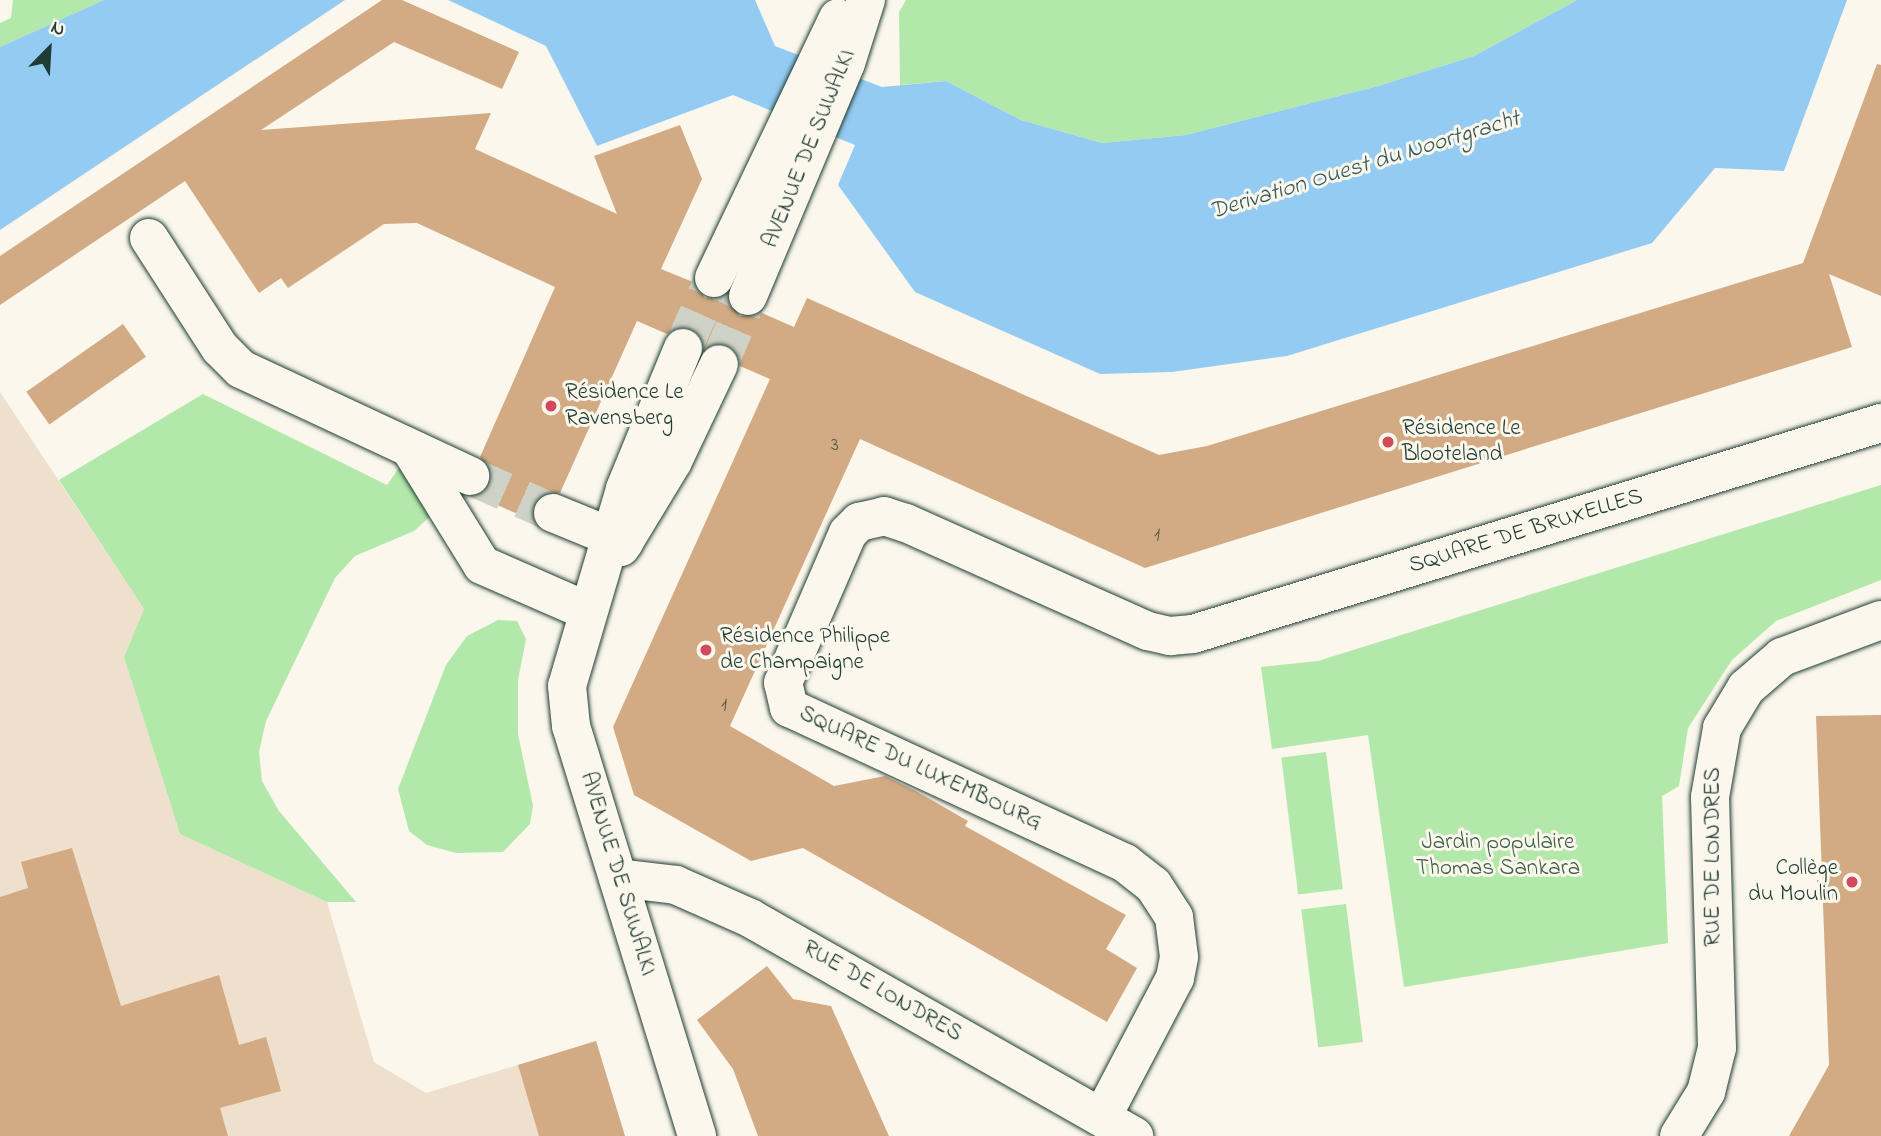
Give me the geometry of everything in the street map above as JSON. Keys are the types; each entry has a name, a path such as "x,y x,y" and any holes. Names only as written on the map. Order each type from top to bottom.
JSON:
{"street":[{"name":"AVENUE DE SUWALKI","path":"833,60 846,0"},
{"name":"AVENUE DE SUWALKI","path":"748,296 802,133 833,60 866,0"},
{"name":"AVENUE DE SUWALKI","path":"714,278 802,133"},
{"path":"149,238 220,348 241,369 470,476"},
{"name":"AVENUE DE SUWALKI","path":"683,348 617,540 587,611 568,669 567,706 697,1136"},
{"name":"AVENUE DE SUWALKI","path":"617,540 673,461 719,364"},
{"name":"SQUARE DE BRUXELLES","path":"1170,636 1193,634 1881,423"},
{"path":"411,450 482,565 587,611"},
{"path":"553,513 617,540"},
{"name":"SQUARE DU LUXEMBOURG","path":"1102,1117 1175,978 1179,934 1164,898 1140,873 1113,857 795,715 785,701 783,683 848,533 867,517 906,523 1148,631 1170,636"},
{"name":"RUE DE LONDRES","path":"1679,1136 1706,1092 1717,1048 1710,797 1722,728 1746,688 1782,657 1881,620"},
{"name":"RUE DE LONDRES","path":"618,878 676,886 750,918 1134,1136"}],"shaded area":[{"path":"0,392 144,609 124,657 180,834 327,902 374,1062 426,1093 596,1041 625,1136 0,1136"}],"green space":[{"path":"13,0 104,0 0,47 0,23 11,18"},
{"path":"906,0 1577,0 1474,56 1378,86 1186,135 1102,143 1021,120 946,81 900,85 899,12"},
{"path":"203,394 387,485 401,465 433,514 414,531 355,556 335,578 266,721 259,752 262,781 279,811 356,902 327,902 180,834 124,657 144,609 59,480"},
{"name":"Jardin populaire Thomas Sankara","path":"1881,485 1881,580 1776,621 1732,660 1688,728 1679,786 1662,796 1668,943 1404,987 1368,735 1272,749 1261,667 1318,661"},
{"path":"498,620 517,621 526,639 518,680 518,734 533,806 530,824 503,852 456,853 427,845 409,831 398,789 446,665 467,636"},
{"path":"1326,752 1343,889 1298,894 1281,757"},
{"path":"1346,904 1363,1042 1318,1047 1301,909"}],"water":[{"path":"104,0 345,0 0,230 0,47"},
{"name":"Derivation Ouest du Noortgracht","path":"448,0 755,0 775,46 882,87 946,81 1021,120 1102,143 1186,135 1378,86 1474,56 1577,0 1847,0 1784,171 1715,168 1652,243 1287,356 1172,372 1100,374 915,292 838,185 855,145 733,95 597,146 546,46"}],"building":[{"path":"382,0 402,0 519,52 502,89 394,42 261,130 491,113 475,149 617,214 594,156 680,125 702,179 661,269 693,282 705,298 726,297 740,316 762,313 794,327 807,298 1159,455 1207,446 1803,263 1877,64 1881,65 1881,296 1829,274 1852,347 1145,568 860,439 730,726 834,786 885,776 968,821 965,826 1126,915 1106,949 1137,968 1107,1022 803,848 751,861 634,795 613,727 770,379 740,366 729,345 704,348 692,328 679,326 667,334 637,321 560,493 539,496 533,505 533,521 477,496 489,486 492,475 480,457 555,287 417,223 384,224 288,288 281,278 259,293 185,181 0,305 0,256"},
{"path":"123,324 146,357 49,424 26,392"},
{"name":"Collège du Moulin","path":"1881,715 1881,1136 1789,1136 1829,1065 1816,716"},
{"path":"72,848 121,1006 219,975 239,1045 266,1037 281,1091 220,1108 228,1136 0,1136 0,897 28,888 21,862"},
{"path":"767,966 793,999 831,1006 889,1136 758,1136 733,1069 697,1020"},
{"path":"596,1041 625,1136 539,1136 518,1065"}],"tunnel":[{"path":"683,348 714,278"},
{"path":"719,364 748,296"},
{"path":"470,476 553,513"}],"place":[{"name":"Résidence Le Ravensberg","path":"551,406"},
{"name":"Résidence Le Blooteland","path":"1388,442"},
{"name":"Résidence Philippe de Champaigne","path":"706,650"},
{"name":"Collège du Moulin","path":"1852,882"}]}
